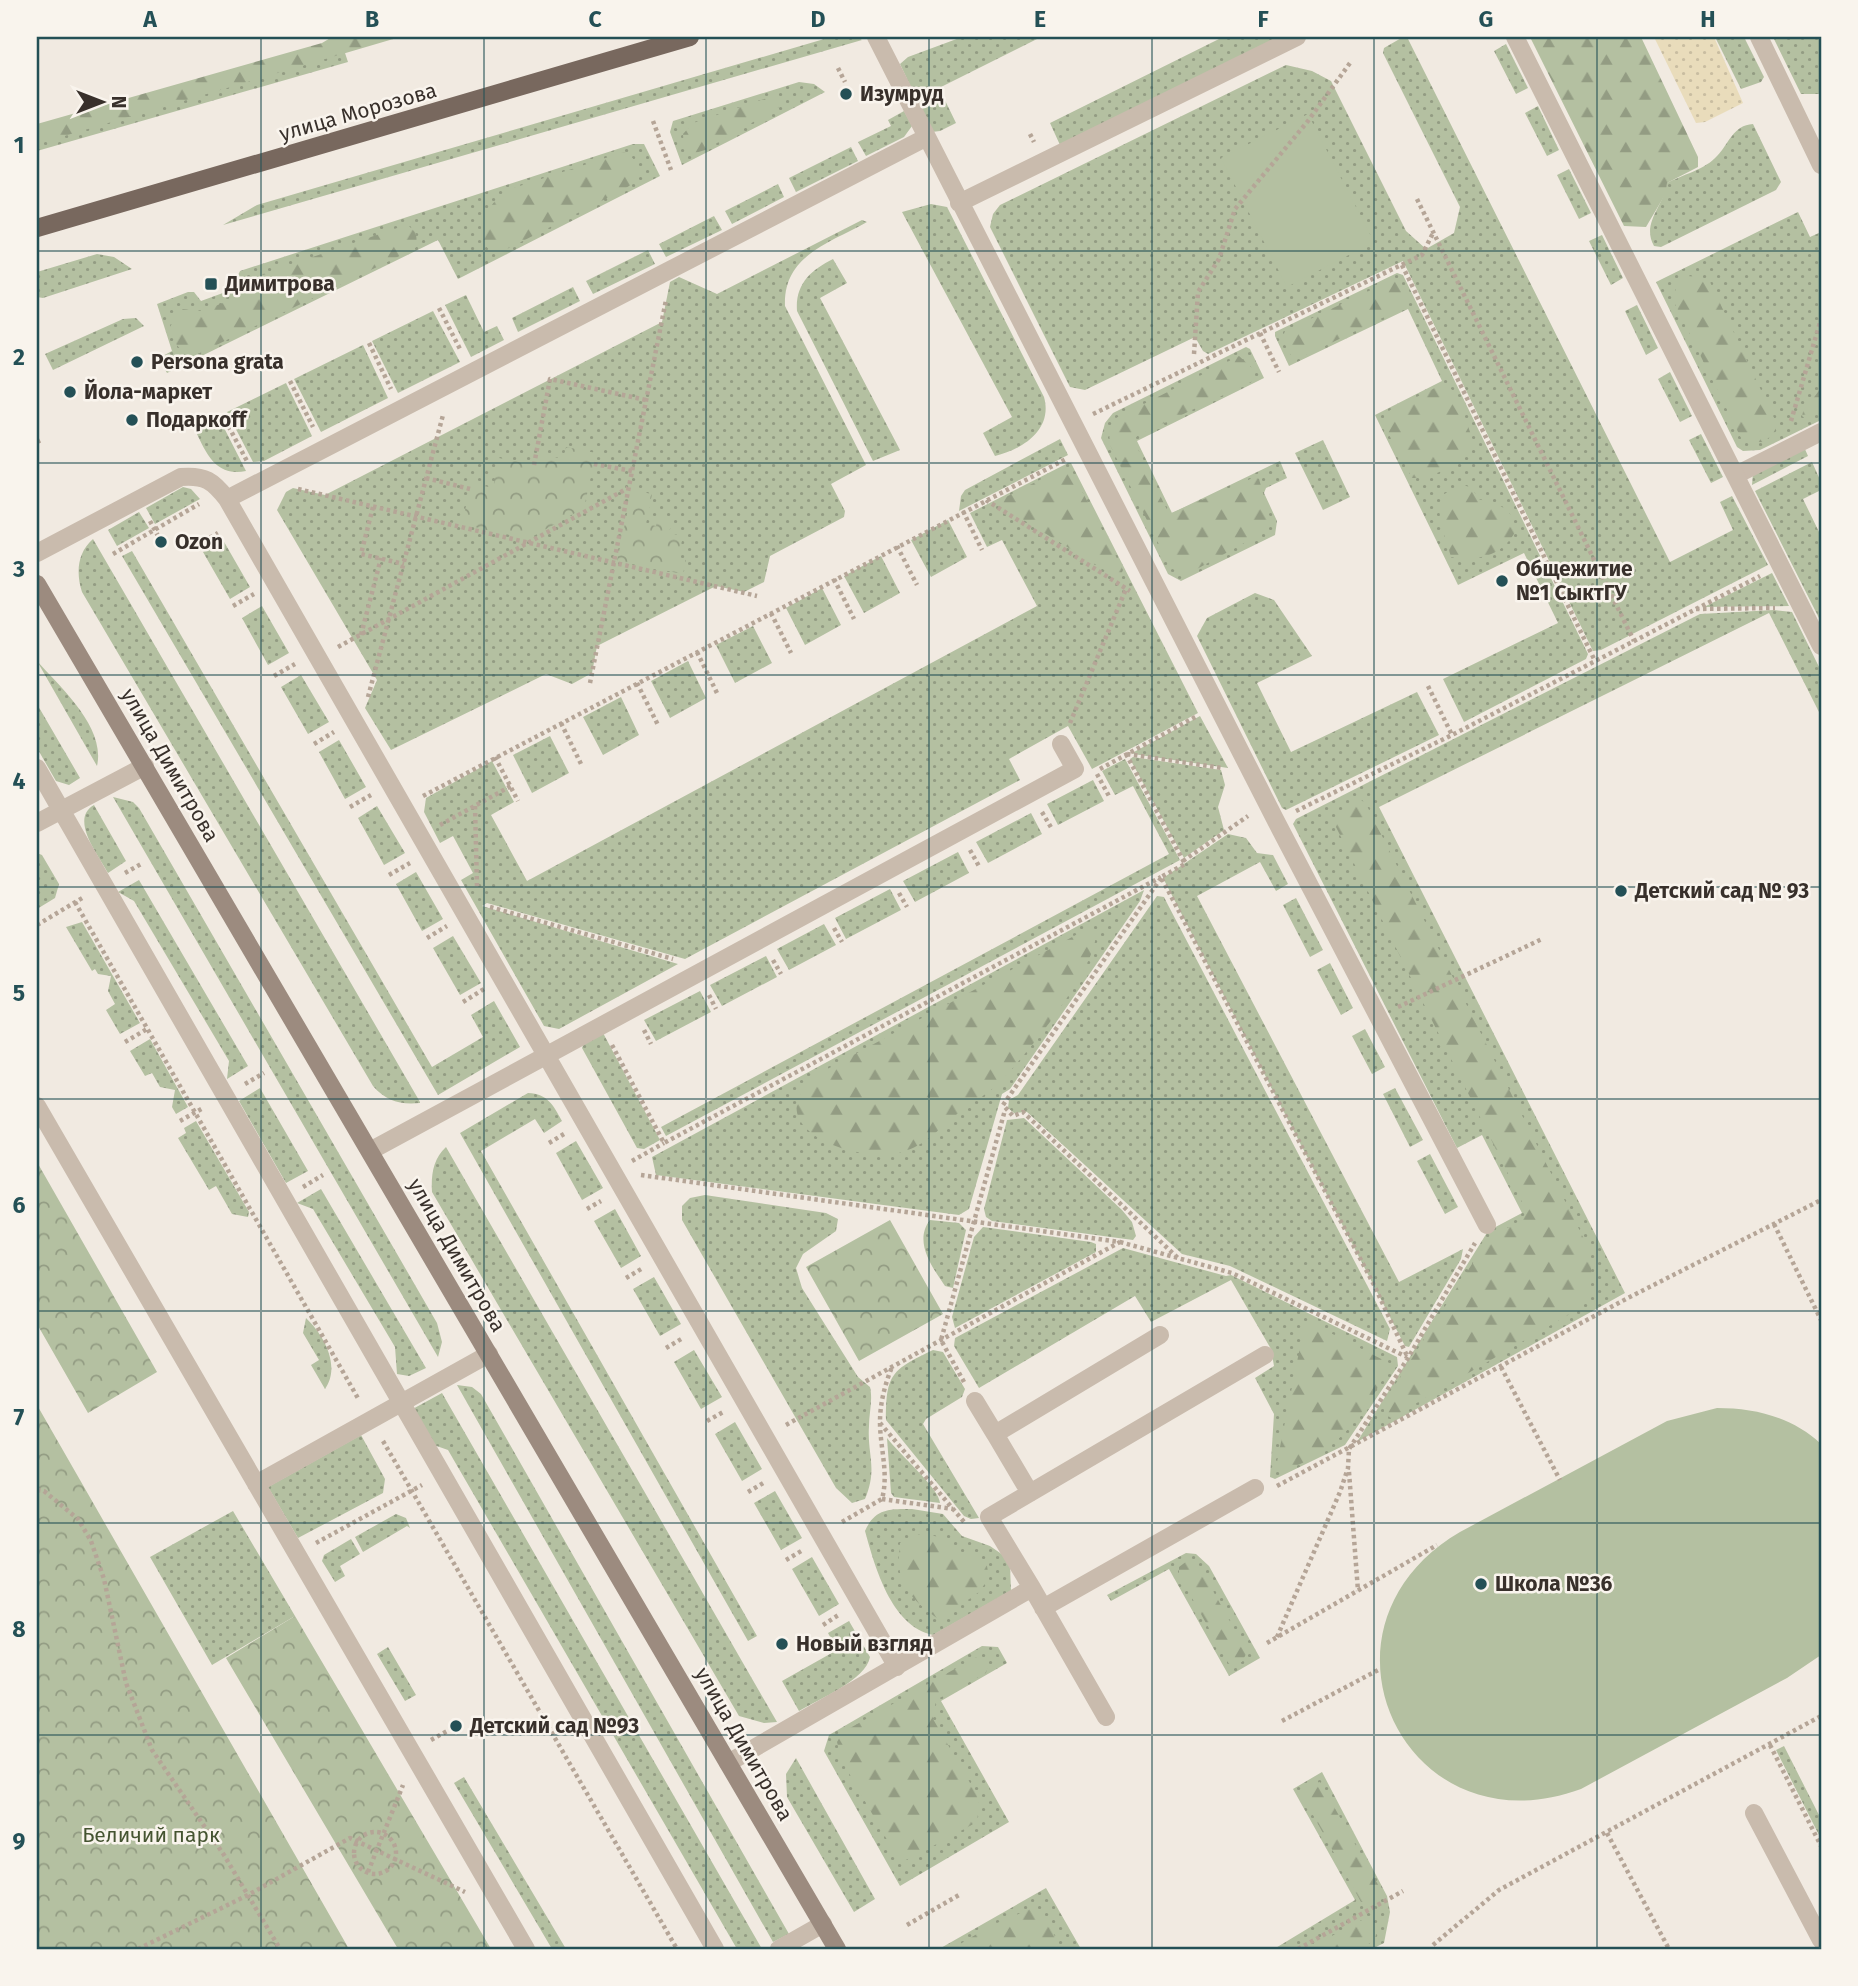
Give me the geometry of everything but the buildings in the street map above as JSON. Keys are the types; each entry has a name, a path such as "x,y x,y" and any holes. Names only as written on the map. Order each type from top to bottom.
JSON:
{"main road":[{"name":"улица Морозова","path":"37,228 690,37"}],"street":[{"path":"876,37 1276,821 1487,1225"},
{"path":"959,203 1297,37"},
{"path":"1515,37 1821,646"},
{"path":"1759,37 1821,165"},
{"path":"227,499 927,137"},
{"path":"1736,475 1821,432"},
{"path":"37,552 181,477 202,475 216,484 227,499 312,658 404,806 897,1667"},
{"name":"улица Димитрова","path":"37,584 837,1949"},
{"path":"370,1151 1075,769 1061,744"},
{"path":"37,823 145,766"},
{"path":"37,768 715,1949"},
{"path":"37,1106 526,1949"},
{"path":"995,1434 1160,1335"},
{"path":"256,1484 489,1354"},
{"path":"1106,1717 989,1517 1265,1355"},
{"path":"975,1401 1030,1493"},
{"path":"1043,1608 1255,1488"},
{"path":"728,1763 1032,1588"},
{"path":"1754,1813 1821,1940"},
{"path":"779,1949 823,1924"}],"path":[{"path":"1194,354 1198,292 1219,259 1235,209 1308,121 1350,63"},
{"path":"838,68 845,82"},
{"path":"653,121 671,170"},
{"path":"1417,199 1634,641"},
{"path":"1074,424 1402,265 1425,252 1433,233"},
{"path":"1402,265 1595,661"},
{"path":"590,683 672,269"},
{"path":"439,308 467,363"},
{"path":"1782,452 1821,319"},
{"path":"1260,333 1279,372"},
{"path":"369,342 396,398"},
{"path":"534,465 550,379 646,400"},
{"path":"290,381 318,438"},
{"path":"365,708 451,383"},
{"path":"404,806 1086,448"},
{"path":"594,464 632,471"},
{"path":"426,478 470,489"},
{"path":"262,481 757,596"},
{"path":"274,676 361,635 629,488"},
{"path":"985,500 1135,594"},
{"path":"373,507 361,554 404,564"},
{"path":"963,511 982,550"},
{"path":"198,545 229,527"},
{"path":"155,529 158,536"},
{"path":"897,546 917,585"},
{"path":"361,635 381,558"},
{"path":"1276,821 1452,735 1781,565"},
{"path":"834,579 854,619"},
{"path":"1061,744 1129,582"},
{"path":"233,606 264,588"},
{"path":"1696,609 1802,608"},
{"path":"770,612 791,653"},
{"path":"697,652 718,693"},
{"path":"637,683 658,725"},
{"path":"1428,686 1452,735"},
{"path":"1126,754 1202,713"},
{"path":"561,723 582,766"},
{"path":"314,744 344,726"},
{"path":"1126,754 1232,770"},
{"path":"613,1171 1185,864 1126,754"},
{"path":"495,757 518,801"},
{"path":"1096,771 1110,798"},
{"path":"420,836 511,786"},
{"path":"350,807 381,789"},
{"path":"1183,861 1268,803"},
{"path":"475,806 478,903"},
{"path":"390,875 420,857"},
{"path":"975,1401 941,1340 1005,1110 1006,1098 1012,1094 1161,877"},
{"path":"1161,877 1374,1285 1408,1358"},
{"path":"37,925 103,886"},
{"path":"456,897 707,968"},
{"path":"75,902 677,1949"},
{"path":"427,938 457,921"},
{"path":"1379,1017 1542,939"},
{"path":"463,1002 493,984"},
{"path":"601,1026 664,1143"},
{"path":"125,1042 148,1029"},
{"path":"1005,1110 1013,1116 1023,1112 1179,1259"},
{"path":"180,1121 195,1112"},
{"path":"613,1171 1120,1242 1232,1273 1408,1358"},
{"path":"1255,1488 1278,1486 1821,1200"},
{"path":"1774,1224 1821,1320"},
{"path":"1358,1591 1348,1468 1349,1448 1408,1358 1487,1225"},
{"path":"765,1436 1120,1242"},
{"path":"882,1499 886,1484 880,1422 883,1394 892,1367"},
{"path":"1501,1367 1560,1480"},
{"path":"880,1422 968,1526 980,1533 1000,1535"},
{"path":"1278,1637 1348,1468"},
{"path":"297,1554 441,1474"},
{"path":"37,1490 44,1491 78,1519 91,1541 104,1579 126,1683 152,1750 280,1949"},
{"path":"821,1535 882,1499 953,1508"},
{"path":"1267,1643 1437,1545"},
{"path":"1282,1721 1380,1669"},
{"path":"1433,1945 1499,1890 1821,1716"},
{"path":"1770,1745 1821,1846"},
{"path":"368,1872 415,1757"},
{"path":"384,1833 394,1843 395,1860 382,1872 368,1872 355,1857 358,1842 366,1834 384,1833"},
{"path":"1606,1833 1669,1949"},
{"path":"138,1949 247,1895 350,1838 503,1910"},
{"path":"1298,1949 1403,1891"},
{"path":"907,1925 960,1895"}],"green space":[{"path":"332,37 400,37 54,139 37,141 37,124 322,43"},
{"path":"831,37 857,37 862,40 223,225 257,205"},
{"path":"962,37 1041,37 939,88 956,123 932,132 900,64 908,57"},
{"path":"1223,37 1283,37 1060,145 1050,123"},
{"path":"1407,37 1670,562 1733,530 1720,502 1732,496 1768,565 1601,650 1593,651 1403,261 1208,354 1203,351 1195,337 1085,390 1070,387 990,227 993,214 1000,205 1286,65 1312,71 1331,81 1406,231 1426,249 1454,233 1460,207 1383,53 1384,48"},
{"path":"1530,37 1641,37 1698,157 1698,167 1667,183 1666,193 1646,227 1624,226"},
{"path":"1715,37 1744,37 1764,77 1761,82 1741,89"},
{"path":"1773,37 1820,37 1821,94 1801,94"},
{"path":"341,41 348,62 37,151 37,128"},
{"path":"1506,44 1528,88 1516,94 1494,51"},
{"path":"799,82 814,84 825,92 682,165 670,132 673,121"},
{"path":"770,97 783,97 786,103 705,150 692,154 684,148 683,134 693,123"},
{"path":"1538,106 1559,150 1547,156 1525,113"},
{"path":"904,111 912,126 904,137 866,156 858,142 891,126 888,120"},
{"path":"1308,114 1374,242 1287,287 1221,158"},
{"path":"1753,124 1781,182 1776,190 1661,247 1654,246 1650,230 1667,183 1707,165 1736,131"},
{"path":"633,144 644,144 660,176 458,279 438,240 167,373 159,358 172,351 157,304 188,292 194,292 201,301 231,290 240,271"},
{"path":"851,147 858,161 796,192 789,178"},
{"path":"624,152 632,157 636,164 635,182 507,249 492,252 485,245 481,228 484,219 494,203 507,190"},
{"path":"1569,169 1591,213 1579,219 1557,175"},
{"path":"778,184 784,197 732,224 725,211"},
{"path":"931,204 947,207 1044,397 1046,408 1040,428 1026,443 1006,453 995,456 983,433 1012,417 902,212"},
{"path":"1798,212 1810,237 1821,232 1821,420 1760,450 1743,451 1737,447 1656,282"},
{"path":"714,216 722,230 666,257 659,244"},
{"path":"862,220 867,222 811,253 792,274 786,289 785,306 866,465 831,484 845,511 844,517 770,556 764,582 744,592 716,586 597,646 592,673 572,684 546,674 391,750 365,708 377,680 277,510 286,492 293,488 325,495 662,322 670,282 679,277 717,294"},
{"path":"409,226 416,233 417,246 414,249 200,353 186,356 176,344 170,327 183,309 201,311 237,298 263,274"},
{"path":"1602,235 1623,278 1611,285 1589,241"},
{"path":"648,250 655,264 593,294 586,281"},
{"path":"97,254 114,257 132,269 43,298 37,297 37,272"},
{"path":"833,259 847,283 820,298 900,450 873,461 797,311 799,293 806,279"},
{"path":"1397,273 1403,275 1588,654 1586,659 1464,722 1443,679 1558,623 1524,553 1458,585 1375,415 1442,381 1408,309 1289,366 1275,336 1275,332"},
{"path":"1687,276 1700,277 1710,282 1776,422 1775,432 1764,442 1743,442 1672,298 1680,280"},
{"path":"1396,278 1409,294 1407,306 1294,361 1282,339 1285,331"},
{"path":"573,287 580,301 518,332 512,318"},
{"path":"466,295 484,332 497,326 504,340 471,357 445,305"},
{"path":"1637,305 1658,348 1646,355 1625,311"},
{"path":"433,311 460,362 398,393 372,341"},
{"path":"136,318 144,326 53,370 45,354 123,319"},
{"path":"363,345 388,398 321,432 294,379"},
{"path":"1246,347 1250,349 1264,378 1137,441 1172,513 1280,461 1287,478 1266,488 1264,493 1277,521 1275,535 1181,581 1168,574 1101,438 1105,423 1113,413"},
{"path":"1239,356 1252,368 1251,382 1137,436 1134,441 1169,514 1255,477 1259,479 1270,518 1266,531 1186,575 1173,569 1168,563 1110,445 1109,430 1116,418"},
{"path":"1670,372 1692,416 1680,422 1658,379"},
{"path":"286,383 312,436 264,461 253,462 227,412"},
{"path":"1445,383 1458,396 1474,444 1446,468 1430,476 1412,478 1388,433 1384,417 1390,410"},
{"path":"1821,388 1821,412 1806,419 1802,416 1803,412"},
{"path":"218,416 246,471 226,470 212,461 207,454 194,428"},
{"path":"1701,434 1723,477 1711,483 1689,440"},
{"path":"1060,439 1068,455 959,511 961,496 965,490"},
{"path":"1323,440 1350,497 1323,510 1295,453"},
{"path":"566,447 596,453 584,508 528,539 462,524 471,483 493,488 499,458 533,465 536,453 563,459"},
{"path":"1804,447 1808,456 1752,485 1753,473"},
{"path":"1812,462 1821,482 1821,490 1803,499 1821,536 1821,622 1755,491"},
{"path":"1071,463 1198,713 1092,769 1068,726 1009,759 1020,780 685,959 487,903 482,906 678,964 559,1029 544,1026 461,880 473,873 453,836 440,843 424,812 426,798 492,761 514,802 491,815 527,881 1037,606 1002,540 987,547 970,513"},
{"path":"1063,468 1071,470 1123,570 1119,579 1001,506 1002,499"},
{"path":"1463,485 1473,488 1477,499 1504,508 1514,524 1515,532 1503,547 1479,558 1451,557 1442,526 1442,495"},
{"path":"183,487 191,489 200,499 155,524 146,508"},
{"path":"632,490 652,494 646,524 656,526 658,517 672,520 669,533 683,536 678,558 686,560 683,574 617,561"},
{"path":"139,512 149,528 117,546 108,530"},
{"path":"948,520 967,557 931,577 911,540"},
{"path":"93,539 420,1103 394,1101 373,1086 82,592 79,564"},
{"path":"223,540 250,587 230,599 203,552"},
{"path":"132,551 432,1067 483,1037 471,1015 494,1001 520,1047 438,1095 122,556"},
{"path":"881,556 900,593 864,613 844,576"},
{"path":"1772,573 1789,606 1704,607"},
{"path":"822,588 841,625 805,645 786,608"},
{"path":"1255,593 1274,600 1312,656 1257,683 1291,752 1417,692 1439,735 1286,810 1282,808 1197,636 1207,618"},
{"path":"262,606 289,653 268,665 242,618"},
{"path":"1774,610 1792,612 1821,671 1821,716 1769,613 1379,807 1625,1293 1357,1442 1488,1231 1522,1213 1482,1135 1457,1148 1293,824 1296,819 1700,614"},
{"path":"753,626 772,663 735,683 716,645"},
{"path":"37,661 88,722 98,751 97,766"},
{"path":"688,661 706,698 670,718 651,681"},
{"path":"301,675 329,722 308,734 281,687"},
{"path":"621,697 639,735 603,755 583,717"},
{"path":"37,704 80,778 69,785 56,781 37,748"},
{"path":"1200,716 1228,768 1133,754 1134,752"},
{"path":"550,736 569,773 532,793 513,755"},
{"path":"339,740 366,787 345,799 319,752"},
{"path":"1133,757 1221,770 1225,785 1218,807 1224,830 1184,858 1130,759"},
{"path":"1125,759 1180,860 666,1136 661,1127 1169,854 1133,786 1115,795 1102,771"},
{"path":"1093,780 1104,801 1058,825 1047,804"},
{"path":"113,797 133,802 139,808 437,1323 442,1342 438,1357"},
{"path":"1360,799 1366,804 1587,1245 1591,1265 1588,1291 1570,1314 1391,1418 1384,1413 1384,1402 1488,1239 1523,1219 1527,1212 1336,827 1340,811"},
{"path":"94,805 126,861 108,873 85,828 87,811"},
{"path":"377,806 405,853 384,865 358,818"},
{"path":"1031,813 1042,834 988,863 976,842"},
{"path":"1228,834 1246,838 1257,853 1273,855 1288,884 1276,891 1260,862 1197,896 1399,1282 1463,1249 1461,1259 1409,1347 1405,1346 1163,878"},
{"path":"958,852 969,873 915,902 903,881"},
{"path":"37,853 42,855 59,884 55,898 37,909"},
{"path":"416,872 443,919 422,931 396,884"},
{"path":"139,880 248,1066 227,1079 229,1061 134,901 118,892"},
{"path":"890,889 901,910 846,939 835,918"},
{"path":"1144,890 1140,901 1010,1089 1002,1094 969,1209 959,1215 656,1175 652,1157"},
{"path":"1157,896 1164,897 1390,1329 1387,1341 1230,1266 1182,1254 1027,1112 1014,1113 1008,1108 1009,1100 1018,1095"},
{"path":"1296,898 1323,950 1310,957 1283,905"},
{"path":"82,922 140,1023 120,1034 106,1010 115,1004 108,991 111,976 98,974 95,969 92,971 66,927"},
{"path":"824,924 836,945 789,970 777,949"},
{"path":"1087,929 1096,932 1086,966 1045,1029 1000,1083 922,1143 906,1151 865,1153 841,1148 820,1139 804,1126 797,1111 801,1093 820,1073"},
{"path":"453,936 481,983 460,995 433,948"},
{"path":"766,956 777,977 722,1006 710,985"},
{"path":"1330,963 1353,1008 1341,1015 1317,970"},
{"path":"700,991 711,1012 656,1041 644,1020"},
{"path":"1365,1029 1385,1067 1372,1074 1352,1036"},
{"path":"602,1031 660,1140 644,1149 637,1148 582,1048 584,1043"},
{"path":"150,1039 188,1107 176,1114 172,1107 175,1090 160,1087 152,1073 145,1076 130,1051"},
{"path":"260,1088 308,1171 286,1183 239,1101"},
{"path":"1395,1088 1423,1140 1410,1147 1383,1094"},
{"path":"528,1093 545,1098 553,1105 562,1121 544,1133 535,1119 481,1151 757,1636 748,1641 460,1133"},
{"path":"1024,1118 1122,1210 1132,1222 1136,1236 1133,1240 992,1221 986,1217 984,1209 1007,1120"},
{"path":"196,1121 249,1212 248,1217 232,1214 216,1186 209,1190 178,1138 186,1133 184,1128"},
{"path":"576,1141 603,1188 582,1200 556,1153"},
{"path":"446,1147 777,1722 764,1723 739,1716 432,1192 434,1168"},
{"path":"1430,1154 1458,1207 1445,1214 1417,1161"},
{"path":"37,1162 157,1372 88,1413 37,1324"},
{"path":"321,1189 426,1368 409,1376 397,1374 395,1347 313,1209 297,1203"},
{"path":"705,1195 826,1213 838,1219 836,1231 803,1254 796,1268 802,1288 858,1377 870,1387 871,1479 865,1499 852,1503 836,1488 682,1220 682,1206 690,1198"},
{"path":"615,1209 641,1256 621,1268 594,1221"},
{"path":"890,1220 943,1314 859,1361 806,1267"},
{"path":"930,1220 959,1223 966,1230 953,1288 945,1286 924,1246 925,1228"},
{"path":"983,1227 1091,1242 1096,1244 1096,1252 955,1328 952,1317 974,1237"},
{"path":"1123,1248 1226,1276 1231,1275 1397,1357 1398,1366 1345,1445 1275,1479 1270,1477 1274,1414 1255,1378 1274,1366 1271,1349 1231,1280 1151,1322 1135,1296 979,1388 954,1346 955,1338"},
{"path":"654,1277 681,1324 660,1336 633,1289"},
{"path":"306,1318 319,1333 331,1361 330,1380 325,1389 311,1365 319,1360 303,1333"},
{"path":"1313,1324 1391,1364 1371,1399 1347,1431 1317,1455 1279,1471 1276,1467 1304,1327"},
{"path":"694,1350 722,1397 701,1409 674,1362"},
{"path":"933,1350 943,1352 965,1389 962,1397 926,1419 923,1424 979,1518 964,1516 886,1420 888,1392 894,1375 908,1363"},
{"path":"457,1385 472,1387 481,1394 789,1934 773,1942"},
{"path":"442,1393 762,1949 737,1949 448,1450 428,1443 409,1411"},
{"name":"Беличий парк","path":"37,1405 349,1949 37,1949"},
{"path":"1717,1408 1772,1416 1798,1427 1821,1444 1821,1655 1787,1678 1581,1789 1518,1801 1465,1790 1422,1761 1393,1720 1380,1672 1386,1621 1411,1573 1460,1532 1667,1421"},
{"path":"735,1422 762,1469 742,1481 715,1434"},
{"path":"361,1435 385,1479 383,1493 298,1538 268,1487"},
{"path":"887,1438 926,1480 940,1503 894,1497 891,1493"},
{"path":"775,1491 802,1538 781,1550 754,1503"},
{"path":"912,1509 943,1514 962,1536 990,1546 1003,1555 1010,1566 1011,1591 933,1635 906,1620 887,1593 865,1531 873,1518 884,1511"},
{"path":"233,1511 295,1616 212,1665 150,1557"},
{"path":"396,1514 406,1518 410,1528 407,1526 363,1552 355,1537"},
{"path":"922,1533 947,1539 959,1554 975,1556 987,1566 989,1578 979,1592 940,1620 912,1596 899,1568 900,1543"},
{"path":"351,1539 360,1554 340,1566 345,1576 335,1582 322,1561 324,1555"},
{"path":"1186,1553 1196,1554 1209,1566 1260,1658 1229,1676 1169,1569 1111,1601 1107,1595"},
{"path":"812,1557 839,1604 819,1616 792,1569"},
{"path":"1187,1561 1198,1564 1247,1652 1242,1662 1229,1664 1179,1575 1179,1567"},
{"path":"295,1616 491,1949 398,1949 226,1658"},
{"path":"849,1621 870,1657 867,1665 851,1681 799,1711 782,1681 837,1650 828,1633"},
{"path":"982,1646 998,1647 1007,1663 941,1701 1009,1822 900,1886 824,1751 829,1735"},
{"path":"388,1647 416,1695 405,1701 377,1654"},
{"path":"976,1657 988,1665 986,1673 936,1700 933,1719 977,1795 977,1822 903,1861 898,1859 842,1761 837,1742 843,1732"},
{"path":"1784,1746 1821,1819 1821,1839 1776,1750"},
{"path":"796,1758 875,1899 854,1912 787,1797 786,1774"},
{"path":"1322,1772 1387,1896 1390,1912 1384,1943 1372,1949 1274,1949 1355,1900 1293,1789"},
{"path":"464,1777 566,1949 552,1949 454,1783"},
{"path":"1320,1782 1381,1890 1374,1902 1361,1902 1302,1795 1306,1786"},
{"path":"1046,1888 1081,1949 939,1949"},
{"path":"1030,1909 1046,1918 1061,1949 952,1949 990,1926"},
{"path":"1364,1919 1373,1923 1376,1934 1373,1941 1365,1946 1307,1949"}],"sand":[{"path":"1654,37 1714,37 1743,103 1705,122 1696,123"}],"place":[{"name":"Изумруд","path":"846,94"},
{"name":"Димитрова","path":"211,284"},
{"name":"Persona grata","path":"137,362"},
{"name":"Йола-маркет","path":"70,392"},
{"name":"Подаркоff","path":"132,420"},
{"name":"Ozon","path":"161,542"},
{"name":"Общежитие №1 СыктГУ","path":"1502,581"},
{"name":"Детский сад № 93","path":"1621,891"},
{"name":"Школа №36","path":"1481,1584"},
{"name":"Новый взгляд","path":"782,1644"},
{"name":"Детский сад №93","path":"456,1726"}]}
